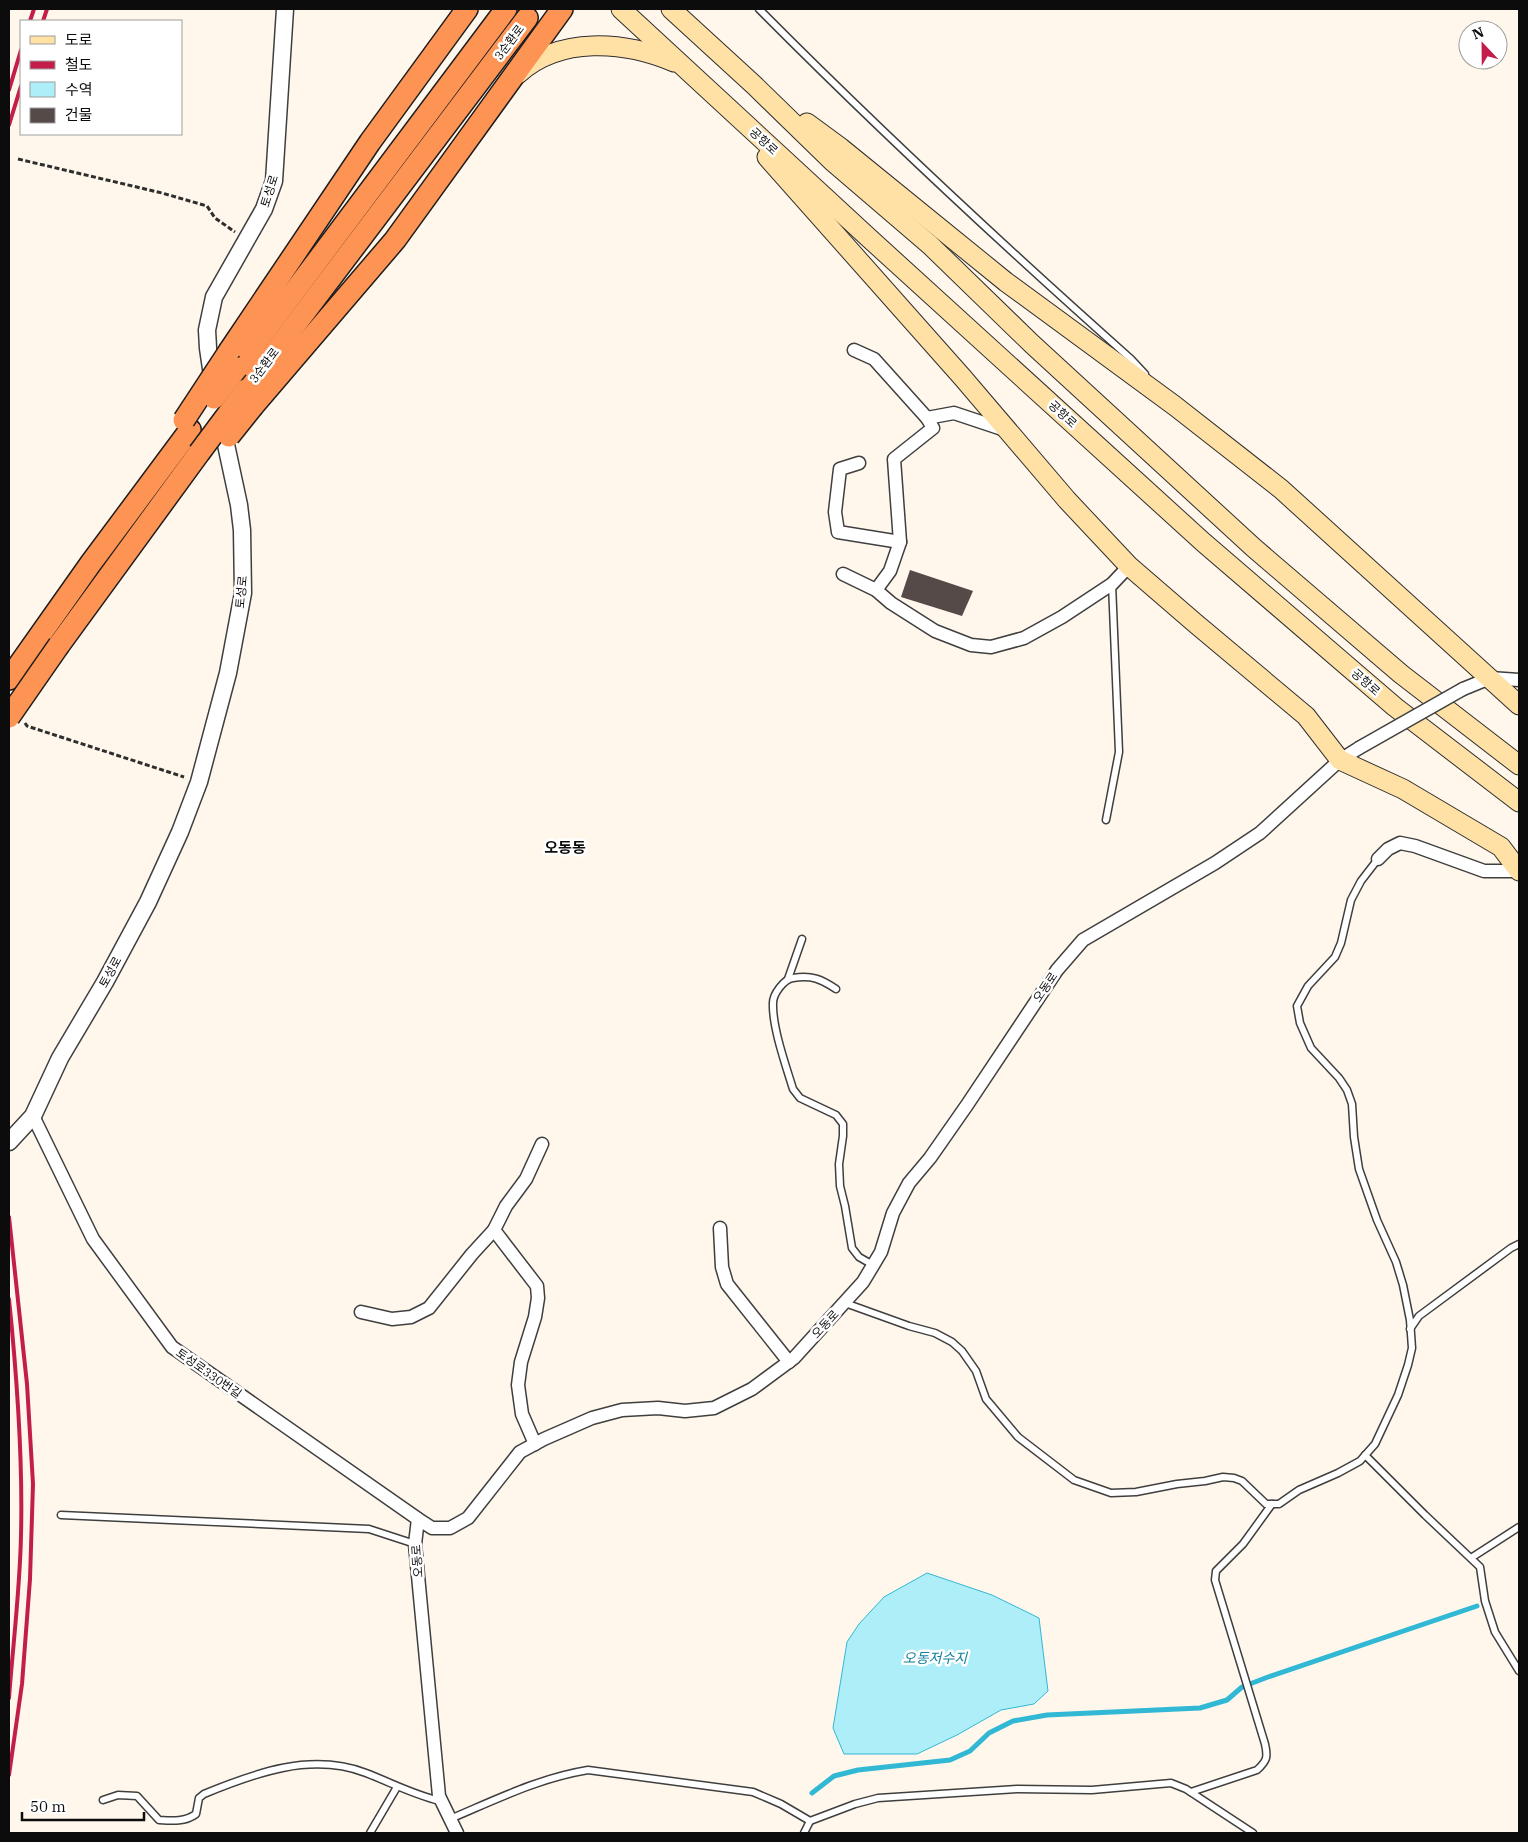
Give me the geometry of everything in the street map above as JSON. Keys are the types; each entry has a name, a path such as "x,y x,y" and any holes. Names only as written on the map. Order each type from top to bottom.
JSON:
{"highway":[{"name":"3순환로","path":"9,679 233,359 506,9"},
{"path":"16,718 59,645 202,459 250,398 395,240 509,81 550,18 562,9"},
{"path":"233,359 370,142 466,10"},
{"name":"3순환로","path":"250,398 527,18"}],"main road":[{"name":"공항로","path":"622,9 869,238 1204,542 1395,707 1519,802"},
{"path":"672,10 832,161 930,245 1032,344 1247,541 1402,674 1519,765"},
{"path":"509,81 546,55 559,50 584,46 632,49 659,56 683,66"},
{"path":"749,81 841,148 1006,282 1175,406 1281,489 1519,704"},
{"path":"718,98 793,188 842,240 1067,500 1130,566 1306,716 1340,760 1403,789 1501,847 1519,871"}],"street":[{"name":"토성로","path":"9,1142 33,1116 60,1058 148,902 180,832 199,782 228,673 243,593 244,560 239,505 209,362 207,330 214,297 264,209 274,181 285,9"},
{"path":"854,350 874,359 927,418 933,428 894,459 900,542 890,571 876,590"},
{"path":"927,418 954,413 1009,432"},
{"path":"859,463 840,469 835,512 838,532 900,542"},
{"path":"842,574 876,590 891,603 935,631 971,645 991,647 1024,638 1062,617 1112,584 1130,566"},
{"path":"1490,678 1519,680"},
{"name":"오동로","path":"457,1833 439,1796 415,1544 418,1519 432,1528 450,1528 468,1518 520,1452 592,1418 622,1410 658,1408 685,1411 714,1408 752,1389 788,1362 863,1282 881,1252 893,1213 909,1183 930,1158 967,1105 1057,970 1084,940 1214,863 1260,833 1340,760 1463,689 1490,678"},
{"path":"1378,859 1388,849 1400,843 1414,846 1484,871 1519,871"},
{"name":"토성로330번길","path":"33,1116 93,1239 172,1347 418,1519"},
{"path":"361,1312 392,1320 411,1317 429,1308 472,1254 494,1230 506,1206 526,1179 542,1144"},
{"path":"720,1228 722,1267 728,1284 788,1362"},
{"path":"494,1230 536,1286 538,1298 535,1318 521,1362 518,1384 522,1414 535,1444"}],"lane":[{"path":"759,9 1032,271 1131,359 1175,406"},
{"path":"1106,820 1119,752 1112,584"},
{"path":"845,1302 909,1326 935,1333 952,1342 962,1351 976,1371 986,1400 1018,1437 1074,1480 1111,1493 1136,1492 1224,1477 1242,1481 1266,1504 1279,1504 1299,1490 1360,1461 1375,1444 1398,1395 1412,1348 1410,1329 1403,1285 1396,1262 1377,1220 1359,1169 1354,1137 1352,1104 1347,1090 1339,1078 1311,1048 1300,1022 1297,1006 1308,986 1335,957 1341,943 1351,900 1361,881 1378,859"},
{"path":"802,939 788,978 780,987 773,1000 773,1014 793,1088 800,1098 836,1115 843,1124 844,1136 839,1164 840,1186 852,1248 859,1257 873,1265"},
{"path":"788,978 802,976 820,978 836,989"},
{"path":"1410,1329 1420,1316 1519,1244"},
{"path":"1365,1455 1480,1567 1485,1601 1495,1632 1519,1671"},
{"path":"1191,1792 1257,1770 1266,1762 1265,1744 1215,1580 1216,1571 1243,1544 1272,1504"},
{"path":"61,1515 369,1529 415,1544"},
{"path":"1471,1558 1519,1527"},
{"path":"103,1800 118,1795 137,1796 159,1820 181,1821 189,1819 196,1814 199,1798 204,1794 264,1771 297,1766 344,1766 366,1773 418,1796 442,1802"},
{"path":"450,1819 527,1786 563,1774 588,1770 753,1792 781,1804 810,1821"},
{"path":"804,1833 810,1821 854,1804 878,1798 1017,1789 1092,1790 1171,1783 1191,1792 1253,1833"},
{"path":"370,1833 397,1787"}],"path":[{"path":"18,159 162,193 207,206 215,218 246,241"},
{"path":"16,718 27,726 199,782"}],"water":[{"name":"오동저수지","path":"927,1573 992,1595 1039,1618 1048,1691 1034,1704 1001,1710 957,1735 917,1754 844,1754 833,1728 847,1642 859,1624 884,1597"}],"building":[{"path":"910,570 973,591 962,616 901,597"}],"waterway":[{"path":"812,1793 834,1776 858,1770 950,1760 970,1751 989,1733 1013,1721 1047,1715 1200,1708 1227,1700 1242,1687 1268,1677 1477,1606"}],"railway":[{"path":"30,20 34,9"},
{"path":"43,20 47,9"},
{"path":"9,90 20,53"},
{"path":"9,125 20,89"},
{"path":"9,1217 27,1384 33,1484 30,1579 22,1684 9,1775"},
{"path":"9,1299 19,1416 21,1475 19,1576 9,1698"}],"district":[{"name":"오동동","path":"565,847"}]}
